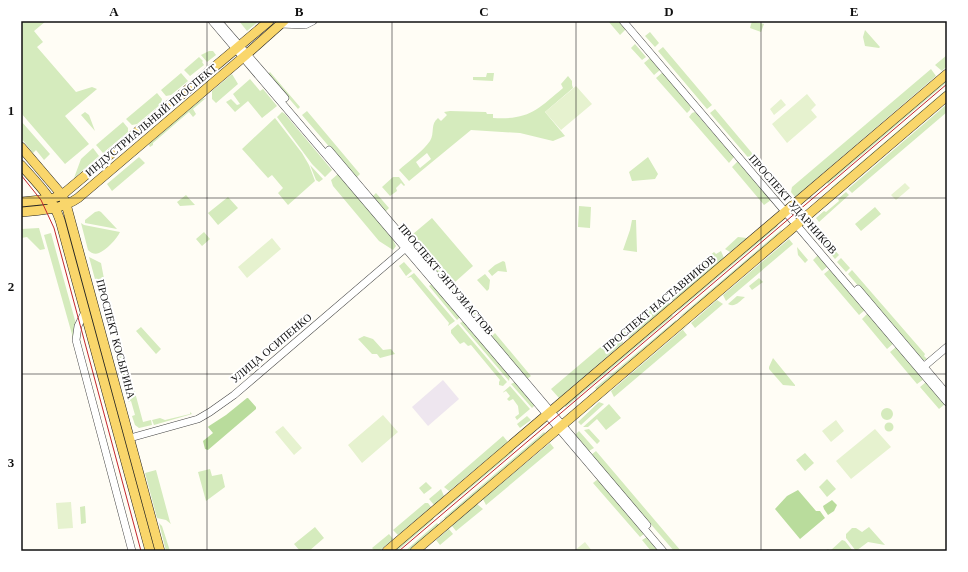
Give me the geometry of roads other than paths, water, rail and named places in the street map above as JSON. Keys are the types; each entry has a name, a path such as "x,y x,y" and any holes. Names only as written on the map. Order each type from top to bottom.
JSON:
{"main road":[{"name":"ИНДУСТРИАЛЬНЫЙ ПРОСПЕКТ","path":"21,202 51,199 62,195 269,21"},
{"name":"ИНДУСТРИАЛЬНЫЙ ПРОСПЕКТ","path":"21,212 56,208 78,198 245,56 282,22"},
{"name":"ПРОСПЕКТ НАСТАВНИКОВ","path":"387,551 947,74"},
{"path":"415,551 947,96"},
{"name":"ПРОСПЕКТ КОСЫГИНА","path":"21,147 62,195 66,204 160,551"},
{"name":"ПРОСПЕКТ КОСЫГИНА","path":"21,165 51,199 56,208 150,551"}],"street":[{"name":"ПРОСПЕКТ ЭНТУЗИАСТОВ","path":"212,21 245,56 549,413 663,551"},
{"name":"ПРОСПЕКТ ЭНТУЗИАСТОВ","path":"218,21 237,47"},
{"path":"282,22 305,25 313,21"},
{"name":"ПРОСПЕКТ УДАРНИКОВ","path":"623,21 787,210"},
{"name":"ПРОСПЕКТ УДАРНИКОВ","path":"629,21 798,223 922,368 947,394"},
{"name":"УЛИЦА ОСИПЕНКО","path":"130,438 191,422 210,412 234,395 407,247"},
{"path":"85,312 78,326 76,340 132,551"},
{"path":"922,368 947,347"},
{"name":"ПРОСПЕКТ УДАРНИКОВ","path":"922,368 947,402"},
{"name":"ПРОСПЕКТ ЭНТУЗИАСТОВ","path":"560,427 669,551"}],"tram line":[{"path":"399,551 947,84"},
{"path":"21,175 41,200 54,228 141,551"}]}
